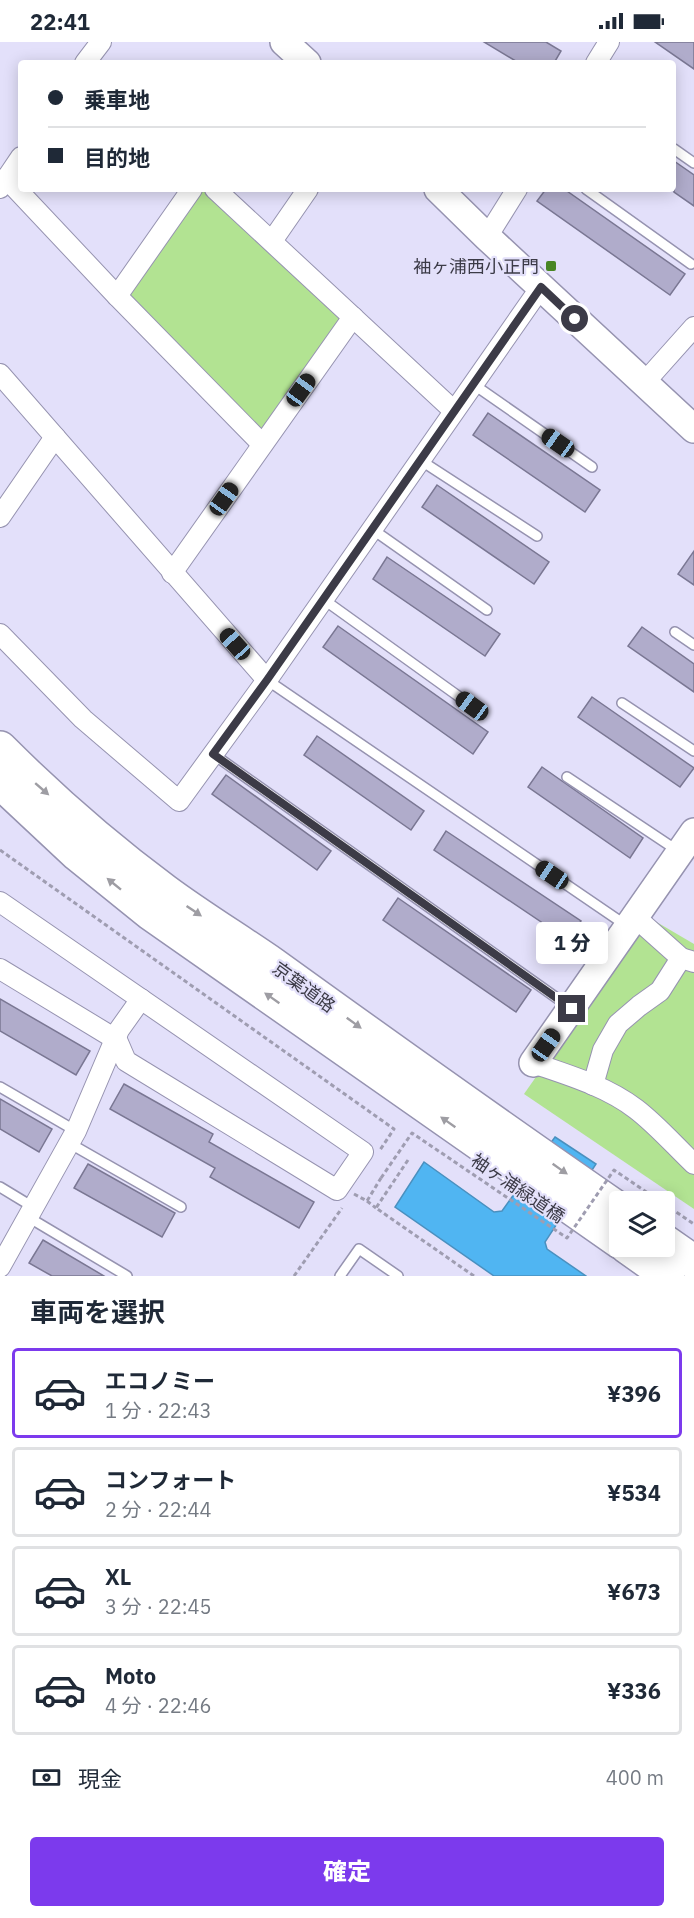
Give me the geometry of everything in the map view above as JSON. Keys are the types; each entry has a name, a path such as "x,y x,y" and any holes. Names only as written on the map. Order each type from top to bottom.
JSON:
{"highway":[{"name":"京葉道路","path":"0,748 100,839 166,891 270,962 521,1157"},
{"name":"京葉道路","path":"0,782 77,854 150,913 521,1157 584,1201 609,1229"},
{"name":"京葉道路","path":"584,1201 609,1207"},
{"path":"675,1249 694,1262"},
{"path":"641,1257 668,1276"}],"street":[{"path":"87,60 101,42"},
{"path":"284,42 304,60"},
{"path":"598,60 609,42"},
{"path":"18,161 3,183 262,444"},
{"path":"117,296 190,192"},
{"path":"218,192 454,411"},
{"path":"272,241 306,192"},
{"path":"441,192 694,429"},
{"path":"487,237 515,192"},
{"path":"0,634 83,718 179,801 267,680 541,287"},
{"path":"172,573 353,317"},
{"path":"644,383 694,327"},
{"path":"0,374 267,680"},
{"path":"0,517 55,437"},
{"path":"687,842 534,1063 609,1092 636,1109 694,1164"},
{"path":"0,902 363,1152 337,1190 126,1061 117,1040 0,969"},
{"path":"593,1085 603,1050 618,1024 660,991 688,960 632,922"},
{"path":"0,1267 73,1137 117,1040 119,1030 141,999"}],"lane":[{"path":"676,150 694,163"},
{"path":"590,192 691,264"},
{"path":"473,384 592,467"},
{"path":"420,460 537,536"},
{"path":"372,529 487,610"},
{"path":"323,599 472,706"},
{"path":"675,632 694,645"},
{"path":"267,680 632,922"},
{"path":"622,703 694,751"},
{"path":"213,754 572,1009"},
{"path":"567,777 687,842"},
{"path":"0,1087 181,1207"},
{"path":"0,1187 31,1212 127,1276"},
{"path":"340,1276 359,1249 398,1276"}],"path":[{"path":"0,850 394,1129"},
{"name":"袖ヶ浦緑道橋","path":"367,1201 412,1133 567,1238 614,1170 645,1191"},
{"path":"376,1208 408,1160"},
{"path":"353,1193 474,1276"},
{"name":"袖ヶ浦緑道橋","path":"675,1211 694,1224"}],"green space":[{"path":"198,192 208,192 341,316 259,434 125,294"},
{"path":"648,917 694,944 694,1209 675,1196 675,1191 667,1191 524,1094"}],"water":[{"path":"555,1137 596,1164 545,1242 547,1249 586,1276 494,1276 395,1207 424,1162 494,1212 502,1211"}],"building":[{"path":"484,42 546,42 561,51 556,60 514,60"},
{"path":"655,42 694,42 694,69"},
{"path":"676,162 694,175 694,206 674,192 676,192"},
{"path":"544,192 568,192 685,274 670,295 537,201"},
{"path":"488,413 600,490 585,512 473,435"},
{"path":"437,485 549,562 534,584 422,507"},
{"path":"694,551 694,585 678,574"},
{"path":"387,557 500,634 485,656 373,579"},
{"path":"338,626 488,732 473,754 323,647"},
{"path":"642,627 694,664 694,692 628,646"},
{"path":"592,697 694,768 680,787 578,717"},
{"path":"317,736 424,811 411,830 304,755"},
{"path":"542,767 643,838 630,858 528,787"},
{"path":"226,775 331,851 317,870 212,794"},
{"path":"446,831 581,921 568,940 434,850"},
{"path":"398,898 531,990 516,1012 383,920"},
{"path":"0,999 90,1051 76,1075 0,1031"},
{"path":"124,1084 213,1134 209,1142 314,1202 299,1228 210,1177 215,1168 110,1109"},
{"path":"0,1099 52,1129 39,1152 0,1129"},
{"path":"88,1164 175,1213 162,1237 74,1188"},
{"path":"43,1240 104,1276 52,1276 29,1263"}],"place":[{"name":"袖ヶ浦西小正門","path":"551,266"}],"route":[{"path":"572,1009 213,754 541,287 575,319"}]}
